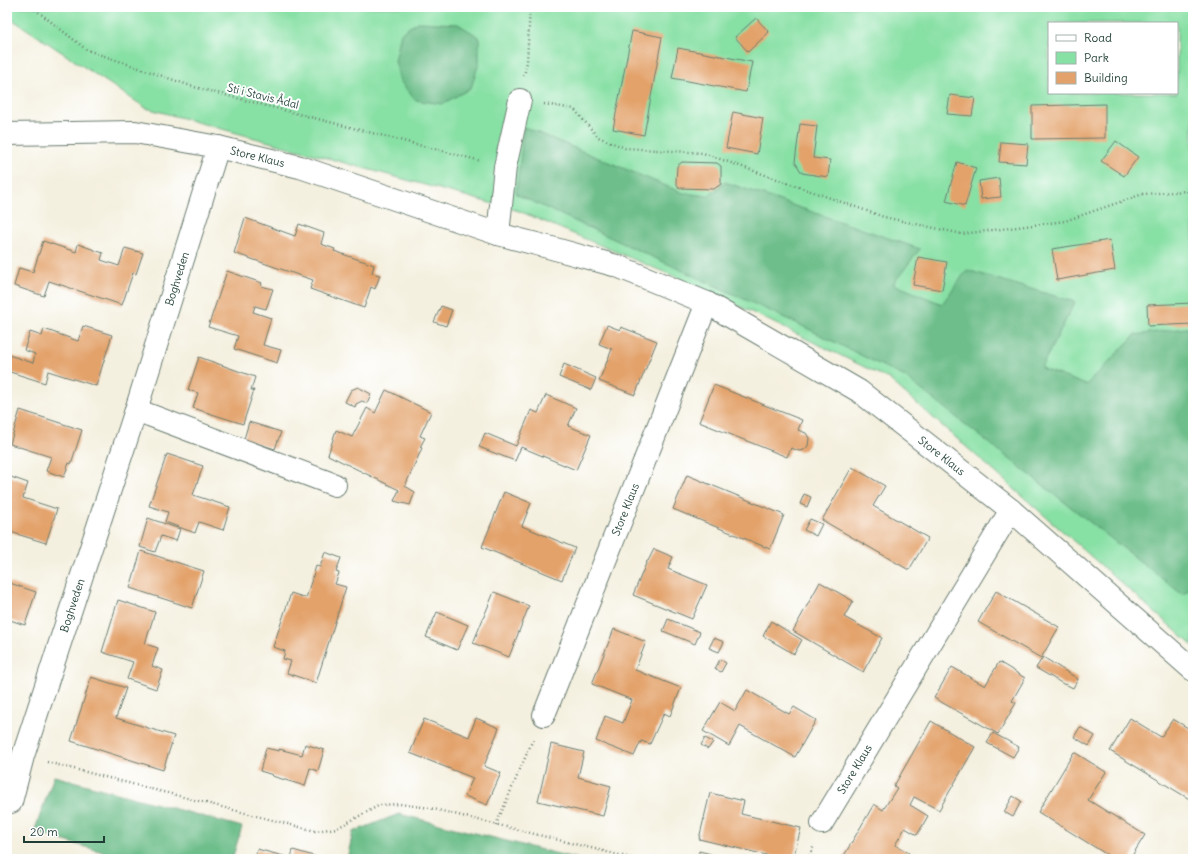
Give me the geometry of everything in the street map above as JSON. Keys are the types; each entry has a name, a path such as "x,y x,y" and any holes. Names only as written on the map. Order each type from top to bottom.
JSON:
{"street":[{"path":"498,234 505,167 520,100"},
{"name":"Store Klaus","path":"7,134 135,132 218,147 300,167 498,234 616,266 707,303 859,391 1011,510 1193,670"},
{"name":"Boghveden","path":"11,802 23,756 136,410 218,147"},
{"name":"Store Klaus","path":"544,715 707,303"},
{"path":"136,410 335,485"},
{"name":"Store Klaus","path":"822,823 1011,510"}],"path":[{"name":"Sti i Stavis Ådal","path":"32,7 87,50 187,84 505,167"},
{"path":"530,7 527,62 520,100 574,109 598,137 625,148 703,153 884,217 962,234 1065,221 1143,194 1188,191 1193,193"},
{"path":"496,825 544,715"},
{"path":"23,756 315,831 337,828 380,805 400,804 430,808 635,859"}],"green space":[{"path":"7,7 1193,7 1193,646 889,379 704,289 519,211 146,108 7,16"},
{"path":"417,22 458,24 479,37 479,63 471,88 442,104 415,100 400,81 395,61 401,33"},
{"path":"524,127 683,193 708,196 725,182 920,249 893,284 942,304 967,270 1075,302 1041,368 1086,385 1135,335 1193,327 1193,585 1183,595 905,377 796,323 516,194"},
{"path":"54,776 242,827 232,859 127,859 34,832"},
{"path":"399,814 578,859 347,859 353,832"}],"building":[{"path":"756,18 769,32 748,52 735,37"},
{"path":"632,31 662,37 644,135 613,129"},
{"path":"678,48 752,62 746,92 672,78"},
{"path":"950,95 975,98 972,116 947,114"},
{"path":"1105,104 1105,138 1032,139 1032,106"},
{"path":"733,112 763,118 757,154 726,148"},
{"path":"800,124 817,126 813,158 830,160 828,177 802,173 795,162"},
{"path":"1116,141 1138,157 1124,176 1101,161"},
{"path":"1001,142 1028,144 1026,164 999,162"},
{"path":"682,162 717,163 721,166 721,184 714,189 679,188 676,182 677,166"},
{"path":"957,162 976,168 965,206 946,201"},
{"path":"999,178 1001,197 981,199 979,181"},
{"path":"245,218 295,236 299,224 324,233 321,244 335,249 334,251 374,265 372,273 380,275 375,289 371,287 364,308 310,289 313,280 234,253"},
{"path":"1110,240 1115,270 1057,280 1052,249"},
{"path":"43,241 76,252 78,244 103,253 101,260 119,266 125,248 143,253 136,274 133,273 122,305 49,281 44,296 14,286 19,268 33,272"},
{"path":"918,257 947,262 942,290 913,285"},
{"path":"227,271 262,283 261,286 273,289 266,309 255,306 253,312 271,318 263,345 281,350 277,363 234,349 238,336 208,327"},
{"path":"1193,303 1193,324 1148,326 1147,305"},
{"path":"441,306 452,310 446,326 434,322"},
{"path":"607,325 620,330 621,327 657,341 635,395 599,381 612,349 599,344"},
{"path":"83,326 112,335 96,386 48,371 45,383 7,371 7,360 9,355 33,363 35,354 24,350 30,332 42,336 44,329 78,341"},
{"path":"199,357 255,377 251,390 254,390 243,424 193,408 198,393 188,390"},
{"path":"564,364 596,378 591,390 559,377"},
{"path":"714,385 802,420 798,430 806,433 809,438 808,446 804,450 799,451 791,448 787,457 699,422"},
{"path":"358,387 371,394 367,403 362,401 356,404 355,407 345,402 351,390"},
{"path":"386,390 431,412 420,436 425,438 420,447 422,448 405,486 415,492 410,505 394,501 399,490 328,455 336,430 352,437 367,408 375,413"},
{"path":"546,395 576,408 568,426 591,435 576,470 521,447 515,461 479,447 485,433 516,446 531,410 538,413"},
{"path":"20,410 82,430 71,464 69,463 64,477 46,471 51,457 10,444"},
{"path":"249,422 281,432 275,449 244,439"},
{"path":"167,454 203,466 193,495 230,507 223,530 199,522 195,533 165,522 168,512 149,506"},
{"path":"852,467 885,486 873,506 928,538 909,570 822,520"},
{"path":"687,475 784,515 770,549 673,509"},
{"path":"8,476 28,483 23,498 57,509 46,543 7,531"},
{"path":"504,492 531,503 522,526 575,548 562,580 482,547"},
{"path":"804,494 811,497 807,507 800,504"},
{"path":"148,518 180,529 176,541 161,536 155,552 140,547"},
{"path":"810,519 822,524 816,536 804,530"},
{"path":"654,549 673,557 668,569 707,585 692,619 633,595 647,561"},
{"path":"141,551 204,571 192,608 130,588"},
{"path":"325,552 341,558 336,572 339,573 335,584 346,587 316,683 287,673 291,661 283,659 285,651 273,647 291,593 306,598 316,566 320,567"},
{"path":"7,582 36,592 25,625 7,619"},
{"path":"820,582 853,601 844,617 882,638 863,672 793,631"},
{"path":"996,591 1059,627 1041,658 978,622"},
{"path":"494,592 529,606 509,657 473,643"},
{"path":"118,600 155,612 145,644 158,648 152,666 163,670 156,689 127,679 133,662 102,652"},
{"path":"437,612 468,625 457,650 426,637"},
{"path":"668,619 700,632 695,644 663,631"},
{"path":"771,621 802,640 794,654 763,636"},
{"path":"614,629 646,642 635,670 681,688 670,716 664,713 650,744 641,741 634,756 596,741 605,716 623,723 632,700 592,684"},
{"path":"714,638 724,642 719,652 709,648"},
{"path":"1043,657 1078,679 1073,688 1036,668"},
{"path":"720,659 726,663 721,672 715,669"},
{"path":"999,662 1025,678 1012,701 1016,703 998,734 934,698 952,667 985,686"},
{"path":"91,677 126,688 116,718 174,736 163,770 71,741"},
{"path":"747,690 789,714 794,707 816,720 795,757 740,726 729,746 703,731 720,702 735,711"},
{"path":"476,718 499,728 484,766 501,773 487,805 465,796 473,778 410,753 424,719 469,737"},
{"path":"1130,718 1161,737 1173,719 1193,731 1193,796 1191,800 1110,751"},
{"path":"931,721 975,747 939,810 914,797 910,805 928,816 917,835 905,828 895,845 909,853 906,859 842,859 874,804 883,810 897,788 894,786"},
{"path":"1080,727 1095,736 1089,746 1074,737"},
{"path":"993,733 1019,747 1013,757 987,743"},
{"path":"705,738 713,742 708,749 701,745"},
{"path":"305,744 324,750 318,771 310,768 305,786 260,771 266,748 279,751 279,749 302,755"},
{"path":"551,744 584,752 578,777 611,786 603,816 538,801"},
{"path":"1074,752 1106,772 1088,800 1145,835 1130,859 1114,859 1038,812"},
{"path":"710,793 744,801 741,814 801,828 793,859 783,859 699,839"},
{"path":"1013,796 1021,801 1013,817 1004,812"},
{"path":"257,849 291,858 293,850 324,859 255,859"},
{"path":"699,851 711,854 710,859 698,857"}]}
